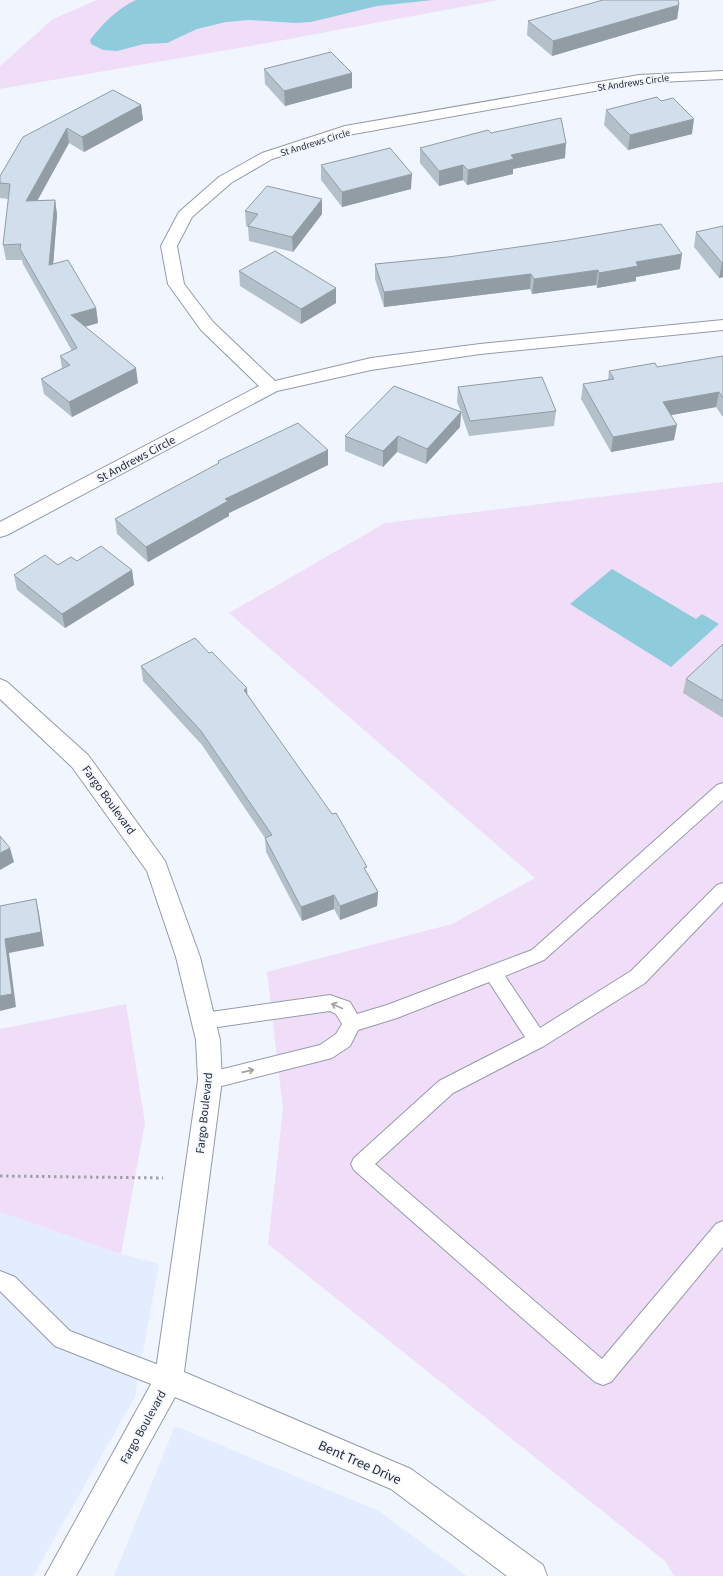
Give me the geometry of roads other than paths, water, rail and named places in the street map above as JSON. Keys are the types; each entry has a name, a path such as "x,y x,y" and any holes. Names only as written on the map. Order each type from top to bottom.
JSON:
{"street":[{"name":"St Andrews Circle","path":"272,387 207,326 176,284 169,246 185,215 225,180 267,156 345,131 640,79 723,75"},
{"name":"St Andrews Circle","path":"0,530 272,387 371,364 480,348 723,325"},
{"name":"Fargo Boulevard","path":"0,687 80,762 157,867 188,956 208,1040 210,1080 169,1380 60,1576"},
{"name":"Bent Tree Drive","path":"169,1380 401,1479 532,1576"}],"lane":[{"path":"210,1080 325,1052 343,1040 352,1024 390,1012 538,955 723,790"},
{"path":"723,890 638,977 537,1040 446,1087 361,1164 603,1374 723,1231"},
{"path":"493,972 537,1040"},
{"path":"204,1020 330,1003 343,1008 352,1024"},
{"path":"0,1281 8,1284 62,1339 169,1380"}],"water":[{"path":"136,0 433,0 377,6 311,22 295,23 249,20 226,22 197,29 167,43 144,44 117,51 103,50 91,44 90,40 105,22 123,7"},
{"path":"612,569 696,619 702,614 719,624 671,667 570,604"}]}
